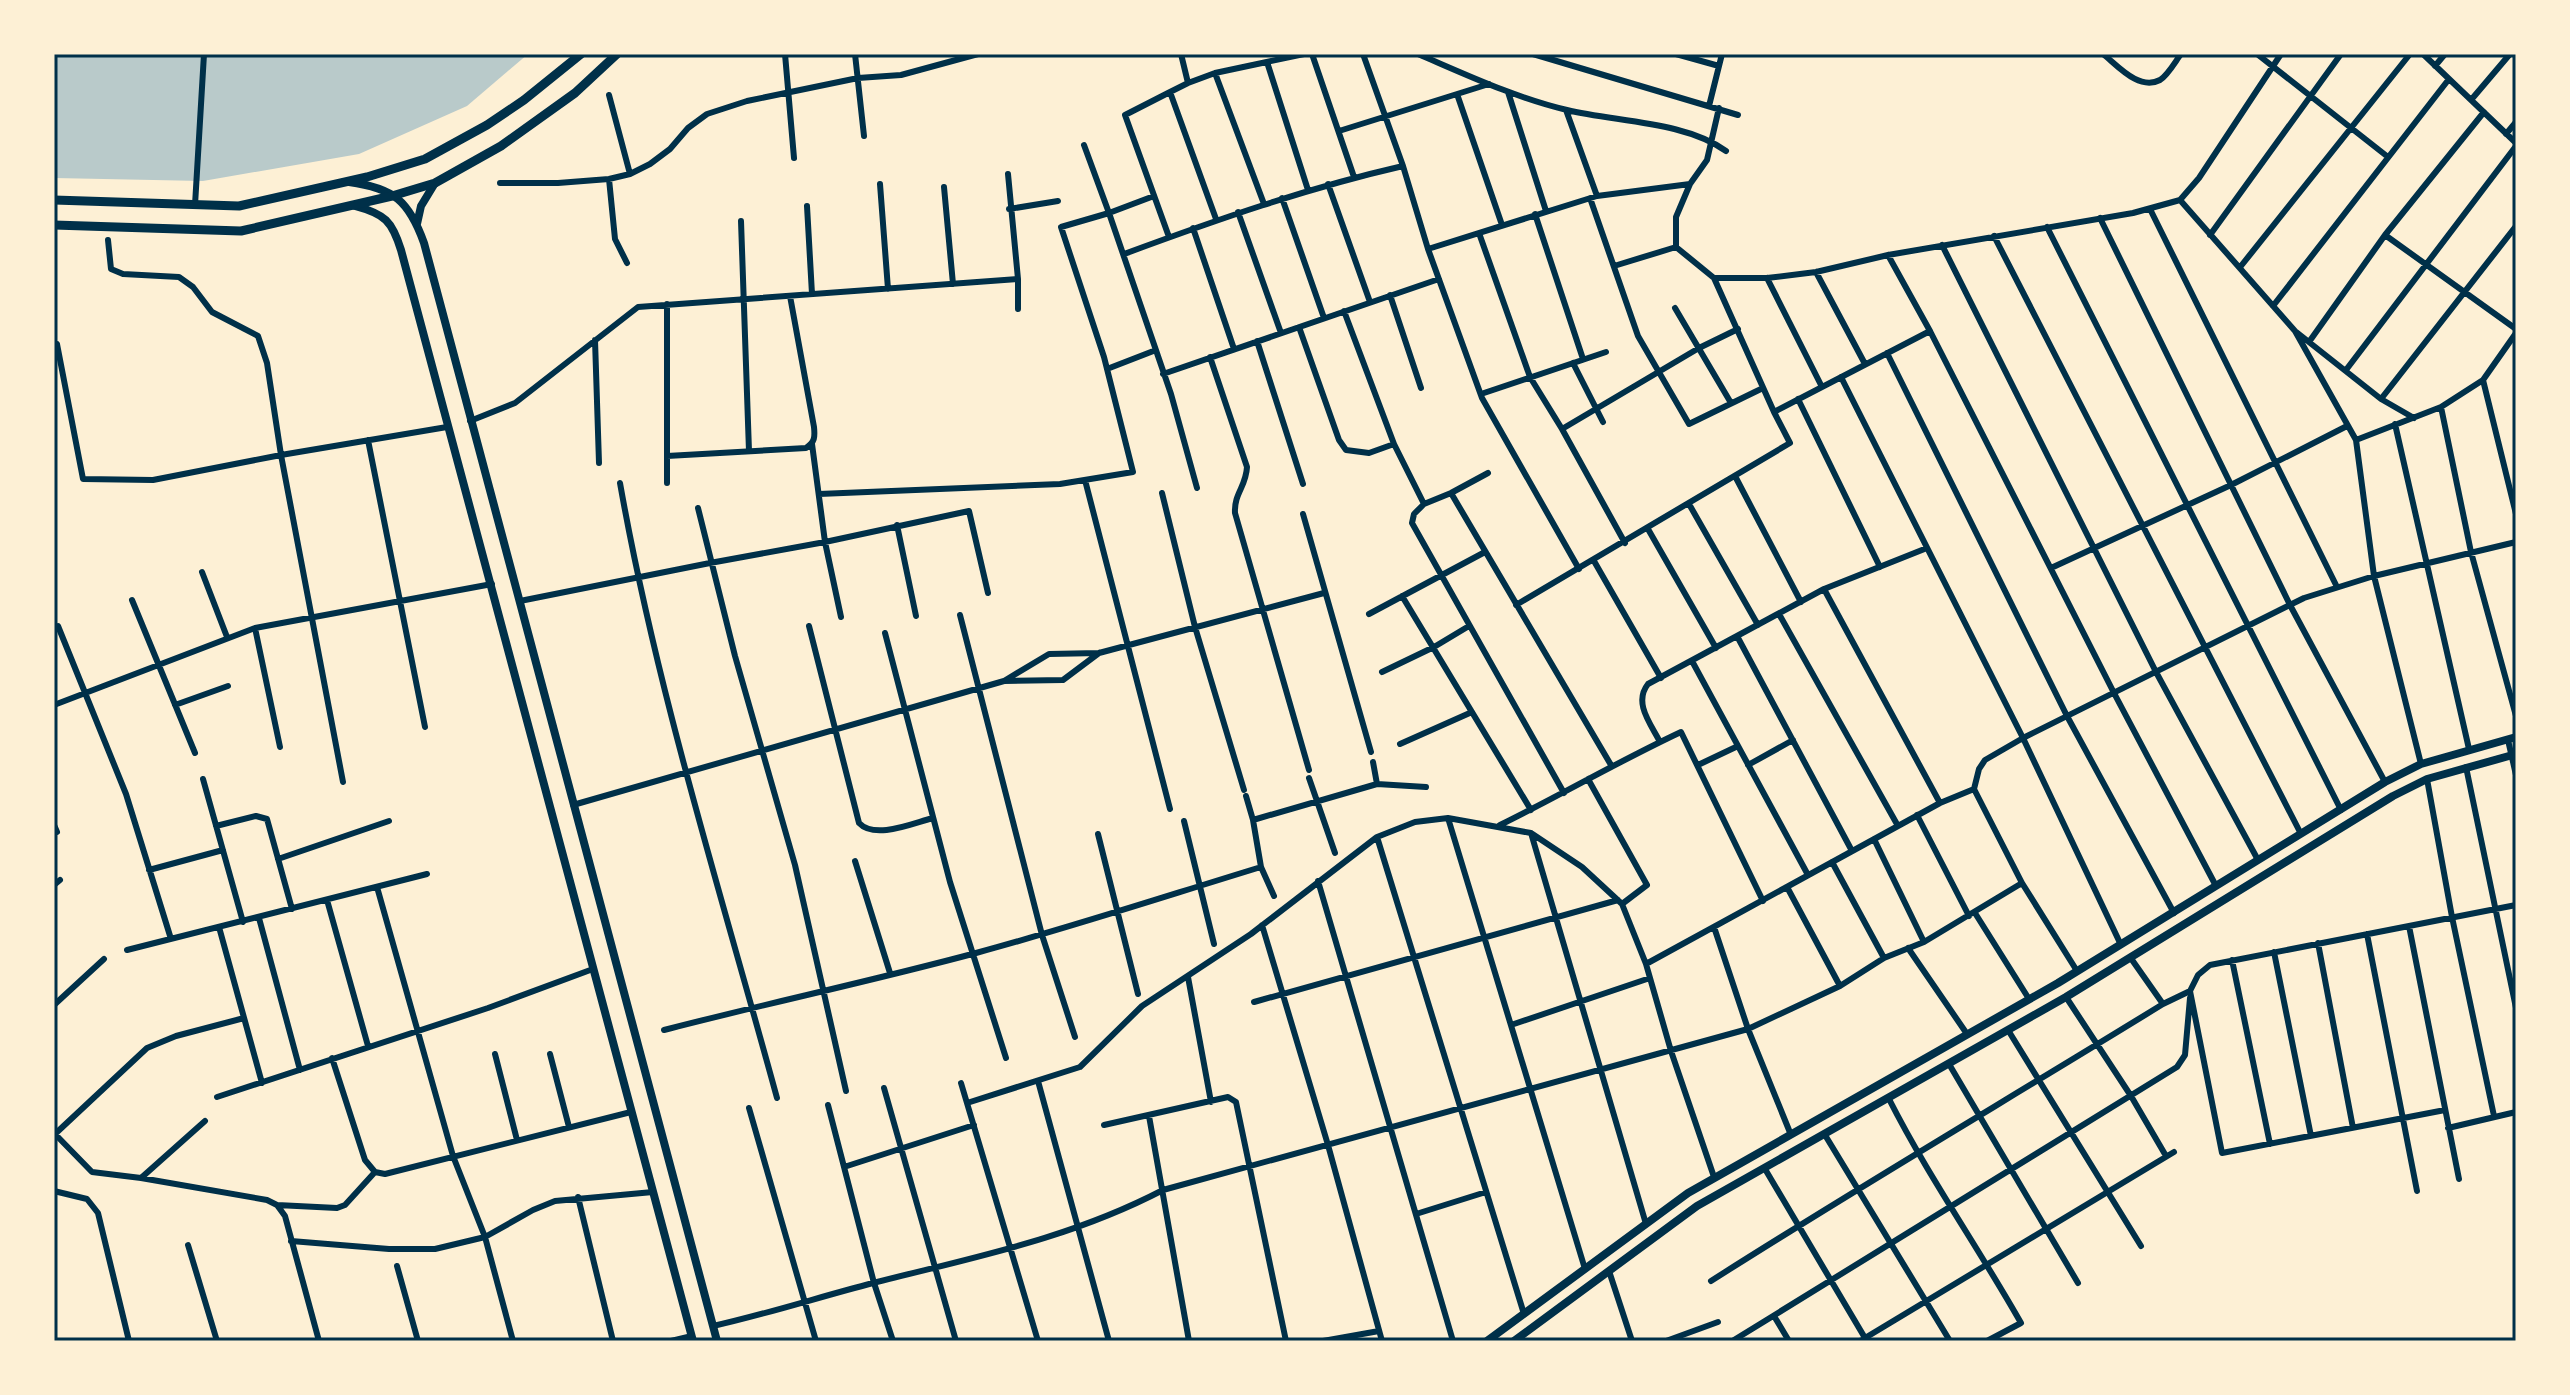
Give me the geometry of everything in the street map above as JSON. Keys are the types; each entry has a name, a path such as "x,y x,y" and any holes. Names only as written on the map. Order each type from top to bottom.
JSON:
{"main road":[{"path":"54,200 239,206 348,182 425,159 512,108 581,54"},
{"path":"54,225 241,231 355,206 435,183 501,146 539,120 575,93 617,54"},
{"path":"348,182 392,196 409,208 417,224 717,1341"},
{"path":"417,224 421,206 435,183"},
{"path":"355,206 378,213 391,223 396,233 692,1338"},
{"path":"1487,1341 1714,1177 2077,971 2385,782 2421,764 2512,738"},
{"path":"1514,1341 1697,1206 2066,997 2393,796 2427,779 2514,755"}],"street":[{"path":"195,205 204,54"},
{"path":"785,54 794,158"},
{"path":"855,54 864,136"},
{"path":"500,183 609,179 630,174 660,156 707,114 787,92 858,78 901,75 978,54"},
{"path":"1181,54 1188,83"},
{"path":"1169,237 1125,115 1215,73 1304,54"},
{"path":"1312,54 1354,177"},
{"path":"1363,54 1403,166 1428,249 1481,394 1579,569"},
{"path":"1418,54 1489,84 1566,110 1651,125 1712,141 1726,151"},
{"path":"1533,54 1551,56 1738,115"},
{"path":"1676,54 1719,66"},
{"path":"1709,106 1722,54"},
{"path":"2103,54 2136,80 2149,83 2162,79 2181,54"},
{"path":"2257,54 2388,157"},
{"path":"1714,278 1767,278 1816,272 1888,255 2150,209 2180,200 2199,178 2281,54"},
{"path":"2210,235 2341,54"},
{"path":"2241,266 2410,54"},
{"path":"2346,370 2516,144 2423,54"},
{"path":"2435,66 2445,54"},
{"path":"2471,100 2510,54"},
{"path":"1267,62 1308,190"},
{"path":"1215,73 1264,204"},
{"path":"2273,306 2449,79"},
{"path":"1339,131 1489,84"},
{"path":"1508,91 1546,211"},
{"path":"1170,92 1216,219"},
{"path":"1457,94 1502,225"},
{"path":"609,95 630,174"},
{"path":"1676,247 1676,217 1690,184 1707,160 1719,108"},
{"path":"1566,110 1638,336 1689,424 1763,388"},
{"path":"2309,342 2385,235 2484,112"},
{"path":"2506,134 2516,122"},
{"path":"1084,145 1156,350 1197,488"},
{"path":"1124,254 1282,198 1403,166"},
{"path":"1008,174 1018,309"},
{"path":"609,179 615,239 627,263"},
{"path":"880,184 888,289"},
{"path":"1328,184 1370,302"},
{"path":"1428,249 1594,197 1690,184"},
{"path":"944,187 953,284"},
{"path":"819,494 1060,484 1133,472 1107,369 1061,227 1154,196"},
{"path":"1282,198 1324,318"},
{"path":"2180,200 2295,331 2381,399 2414,418"},
{"path":"1009,209 1058,201"},
{"path":"807,206 812,294"},
{"path":"2150,209 2337,587"},
{"path":"1238,212 1281,333"},
{"path":"1535,214 1583,359"},
{"path":"2100,218 2290,605 2385,782"},
{"path":"741,221 749,451"},
{"path":"2381,399 2516,226"},
{"path":"2047,227 2342,810"},
{"path":"1193,228 1234,349"},
{"path":"1479,233 1530,377 1625,543"},
{"path":"2356,440 2441,407 2483,380 2516,331 2385,235"},
{"path":"1994,236 2301,834"},
{"path":"108,240 111,269 123,274 179,277 193,287 212,312 258,336 267,363 281,455 343,782"},
{"path":"1942,245 2156,672 2258,860"},
{"path":"1614,266 1676,247"},
{"path":"1516,605 1790,443 1714,278 1676,247"},
{"path":"1888,255 2216,886"},
{"path":"1816,272 1865,364"},
{"path":"1767,278 1822,387"},
{"path":"470,421 515,403 638,307 1018,279"},
{"path":"1163,374 1439,279"},
{"path":"1390,295 1421,388"},
{"path":"790,296 814,427 812,444 825,542 841,617"},
{"path":"667,304 667,483"},
{"path":"1675,308 1731,403"},
{"path":"1344,311 1394,444 1424,504"},
{"path":"1299,327 1339,440 1346,450 1369,453 1394,444"},
{"path":"1562,429 1699,348 1738,329"},
{"path":"1774,412 1930,331"},
{"path":"2295,331 2356,440 2374,576 2421,764"},
{"path":"595,340 599,463"},
{"path":"1257,341 1303,484"},
{"path":"2507,345 2516,343"},
{"path":"54,345 57,344 83,479 153,480 447,427"},
{"path":"1107,369 1156,350"},
{"path":"1481,394 1606,352"},
{"path":"1887,353 2067,716 2174,913"},
{"path":"1210,357 1247,467 1246,481 1234,502 1235,513 1317,802 1335,853"},
{"path":"1573,363 1603,422"},
{"path":"1841,377 2023,738 2121,945"},
{"path":"2483,380 2516,514"},
{"path":"1798,399 1880,567"},
{"path":"2441,407 2471,552 2516,716"},
{"path":"2395,424 2424,564 2469,749"},
{"path":"2051,568 2231,485 2347,426"},
{"path":"368,440 425,727"},
{"path":"667,456 806,448 812,444"},
{"path":"1488,473 1424,504 1414,514 1412,523 1564,793"},
{"path":"1735,476 1801,602"},
{"path":"1085,480 1170,809"},
{"path":"620,483 636,577 660,682 777,1098"},
{"path":"1162,493 1195,627 1253,820 1261,867 1274,896"},
{"path":"1451,493 1611,765"},
{"path":"1689,504 1758,625"},
{"path":"698,508 710,563 795,865 846,1091"},
{"path":"520,601 969,511 988,593"},
{"path":"1303,514 1371,752"},
{"path":"897,525 916,616"},
{"path":"1648,529 1716,648"},
{"path":"2077,971 2022,883 1974,789 1979,769 1985,760 2290,605 2374,576 2516,542"},
{"path":"1660,742 1641,704 1643,690 1648,684 1824,589 1927,548"},
{"path":"1369,614 1485,552"},
{"path":"1594,561 1661,678"},
{"path":"202,572 227,637"},
{"path":"54,705 255,628 492,584"},
{"path":"1824,589 1940,803"},
{"path":"573,805 979,689 1004,681 1049,654 1099,653 1324,593"},
{"path":"1402,596 1531,810"},
{"path":"132,600 195,753"},
{"path":"1779,614 1898,826"},
{"path":"960,615 1042,935 1075,1037"},
{"path":"58,626 126,794 171,939"},
{"path":"809,626 859,823 865,829 887,829 933,818"},
{"path":"1382,672 1469,626"},
{"path":"255,628 280,747"},
{"path":"885,633 933,818 1006,1058"},
{"path":"1737,636 1852,851"},
{"path":"1004,681 1063,680 1099,653"},
{"path":"1692,661 1808,875"},
{"path":"175,705 228,686"},
{"path":"1400,744 1472,712"},
{"path":"1500,825 1611,765 1681,732 1763,901"},
{"path":"2512,738 2516,775"},
{"path":"1748,765 1793,740"},
{"path":"1698,765 1738,746"},
{"path":"1373,762 1377,784"},
{"path":"2466,767 2516,1008"},
{"path":"203,779 243,922"},
{"path":"1254,1002 1620,902 1647,885 1588,779"},
{"path":"2427,779 2494,1116"},
{"path":"1253,820 1377,784 1426,787"},
{"path":"1646,964 1917,815 1974,789"},
{"path":"1917,815 1972,914 2029,999"},
{"path":"216,826 263,816 269,825 292,909"},
{"path":"1448,818 1585,1269"},
{"path":"967,1103 1080,1067 1142,1006 1262,925 1377,837 1415,822 1448,818 1531,833 1582,867 1620,902 1646,964 1671,1051 1714,1177"},
{"path":"278,859 389,821"},
{"path":"1184,821 1214,944"},
{"path":"1531,833 1646,1224"},
{"path":"1098,834 1138,994"},
{"path":"1377,837 1524,1314"},
{"path":"1874,839 1924,942"},
{"path":"149,870 223,850"},
{"path":"855,861 890,973"},
{"path":"1832,862 1884,958"},
{"path":"664,1030 1042,935 1261,867"},
{"path":"127,950 427,874"},
{"path":"1318,881 1453,1341"},
{"path":"713,1326 1077,1229 1163,1190 1748,1029 1840,986 1884,958 1924,942 2022,883"},
{"path":"377,887 453,1156 485,1237 513,1341"},
{"path":"1787,887 1840,986"},
{"path":"327,900 368,1046"},
{"path":"1734,1340 2177,1067 2185,1055 2190,991 2198,975 2210,965 2516,905"},
{"path":"259,918 300,1070"},
{"path":"1262,925 1328,1145 1382,1341"},
{"path":"2409,926 2459,1179"},
{"path":"219,927 262,1083"},
{"path":"1714,927 1748,1029 1791,1135"},
{"path":"2367,934 2417,1191"},
{"path":"2318,943 2353,1128"},
{"path":"1908,948 1967,1034"},
{"path":"2274,952 2311,1136"},
{"path":"2130,957 2163,1004"},
{"path":"54,1005 104,959"},
{"path":"2232,960 2270,1144"},
{"path":"217,1097 593,969"},
{"path":"1188,977 1211,1102"},
{"path":"1511,1025 1650,978"},
{"path":"2190,991 2222,1153 2445,1110"},
{"path":"1711,1281 1855,1188 1979,1117 2163,1004 2190,991"},
{"path":"2066,997 2166,1156"},
{"path":"244,1018 176,1036 147,1048 54,1134 92,1172 267,1200 277,1205 337,1208 345,1205 375,1172"},
{"path":"2008,1030 2141,1246"},
{"path":"495,1054 517,1140"},
{"path":"550,1054 569,1127"},
{"path":"332,1058 365,1160 375,1172 395,1173 631,1112"},
{"path":"1949,1064 2078,1283"},
{"path":"1038,1081 1109,1341"},
{"path":"961,1083 1038,1341"},
{"path":"884,1088 956,1341"},
{"path":"1104,1125 1228,1097 1236,1102 1286,1341"},
{"path":"1889,1099 1917,1154 1988,1264 2021,1323 1987,1341"},
{"path":"828,1105 874,1283 893,1341"},
{"path":"749,1108 816,1341"},
{"path":"2448,1128 2516,1112"},
{"path":"1149,1116 1189,1341"},
{"path":"141,1178 205,1121"},
{"path":"844,1167 974,1125"},
{"path":"1825,1135 1950,1341"},
{"path":"1765,1169 1864,1340 2174,1152"},
{"path":"54,1191 87,1199 98,1213 129,1341"},
{"path":"291,1241 389,1249 435,1249 485,1237 555,1201 653,1192"},
{"path":"1416,1214 1486,1192"},
{"path":"578,1197 613,1341"},
{"path":"277,1205 285,1216 319,1341"},
{"path":"188,1245 217,1341"},
{"path":"397,1266 418,1341"},
{"path":"1609,1271 1632,1341"},
{"path":"1774,1316 1789,1341"},
{"path":"1666,1341 1718,1322"},
{"path":"1323,1341 1379,1331"},
{"path":"671,1341 692,1338"}],"shaded area":[{"path":"54,54 528,54 467,106 359,154 203,181 54,178"}]}
